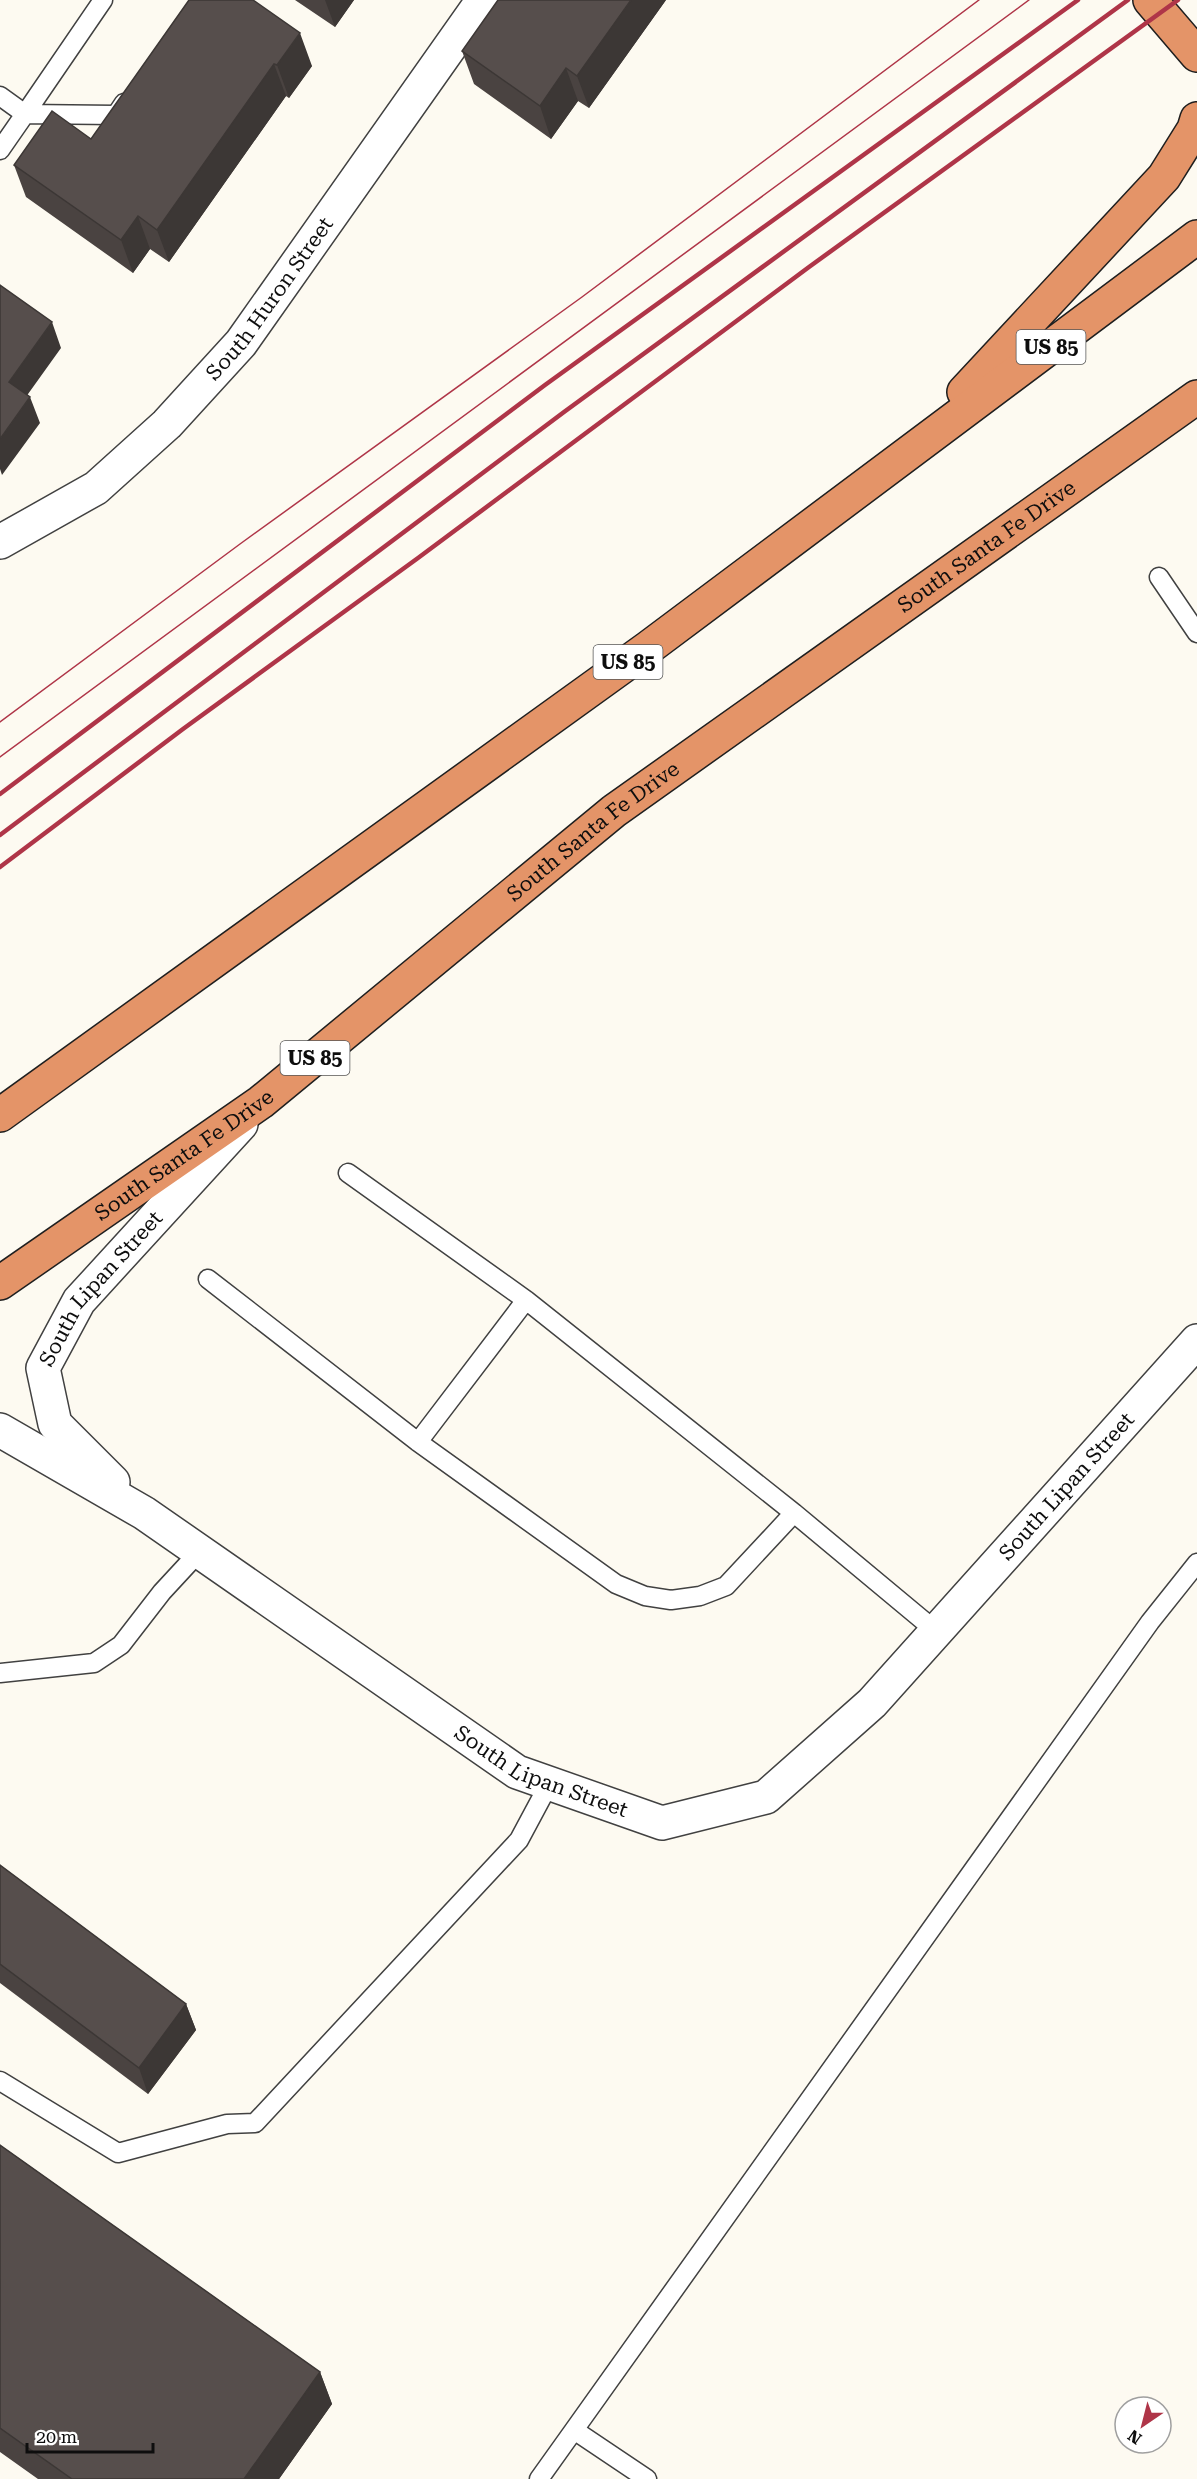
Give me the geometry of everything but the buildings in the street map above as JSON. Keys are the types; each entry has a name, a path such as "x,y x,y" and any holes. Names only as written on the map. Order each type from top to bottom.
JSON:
{"highway":[{"path":"1150,0 1197,55"},
{"path":"905,456 1164,177 1194,129 1197,119"},
{"name":"US 85","path":"0,1115 638,655 1197,237"},
{"name":"South Santa Fe Drive","path":"0,1283 261,1102 614,811 1197,397"}],"street":[{"name":"South Huron Street","path":"0,542 96,488 167,424 233,351 483,0"},
{"name":"South Lipan Street","path":"144,1513 55,1424 43,1368 79,1301 261,1102"},
{"name":"South Lipan Street","path":"0,1430 144,1513 517,1772 662,1823 766,1797 872,1703 1197,1341"}],"lane":[{"path":"0,150 103,0"},
{"path":"0,96 25,114 116,115 136,86"},
{"path":"1159,578 1197,633"},
{"path":"348,1173 526,1300 794,1513 937,1632"},
{"path":"208,1279 418,1442 616,1584 645,1596 671,1600 700,1596 726,1586 794,1513"},
{"path":"418,1442 526,1300"},
{"path":"0,1673 94,1663 121,1645 162,1592 200,1552"},
{"path":"539,2479 1143,1632 1197,1563"},
{"path":"0,2081 118,2153 227,2124 255,2123 519,1840 549,1784"},
{"path":"574,2430 647,2479"}],"tram line":[{"path":"0,722 240,544 582,297 979,0"},
{"path":"0,757 1029,0"}],"railway":[{"path":"0,794 545,385 1078,0"},
{"path":"0,835 564,412 1128,0"},
{"path":"0,867 183,729 418,558 809,267 1178,0"}]}
